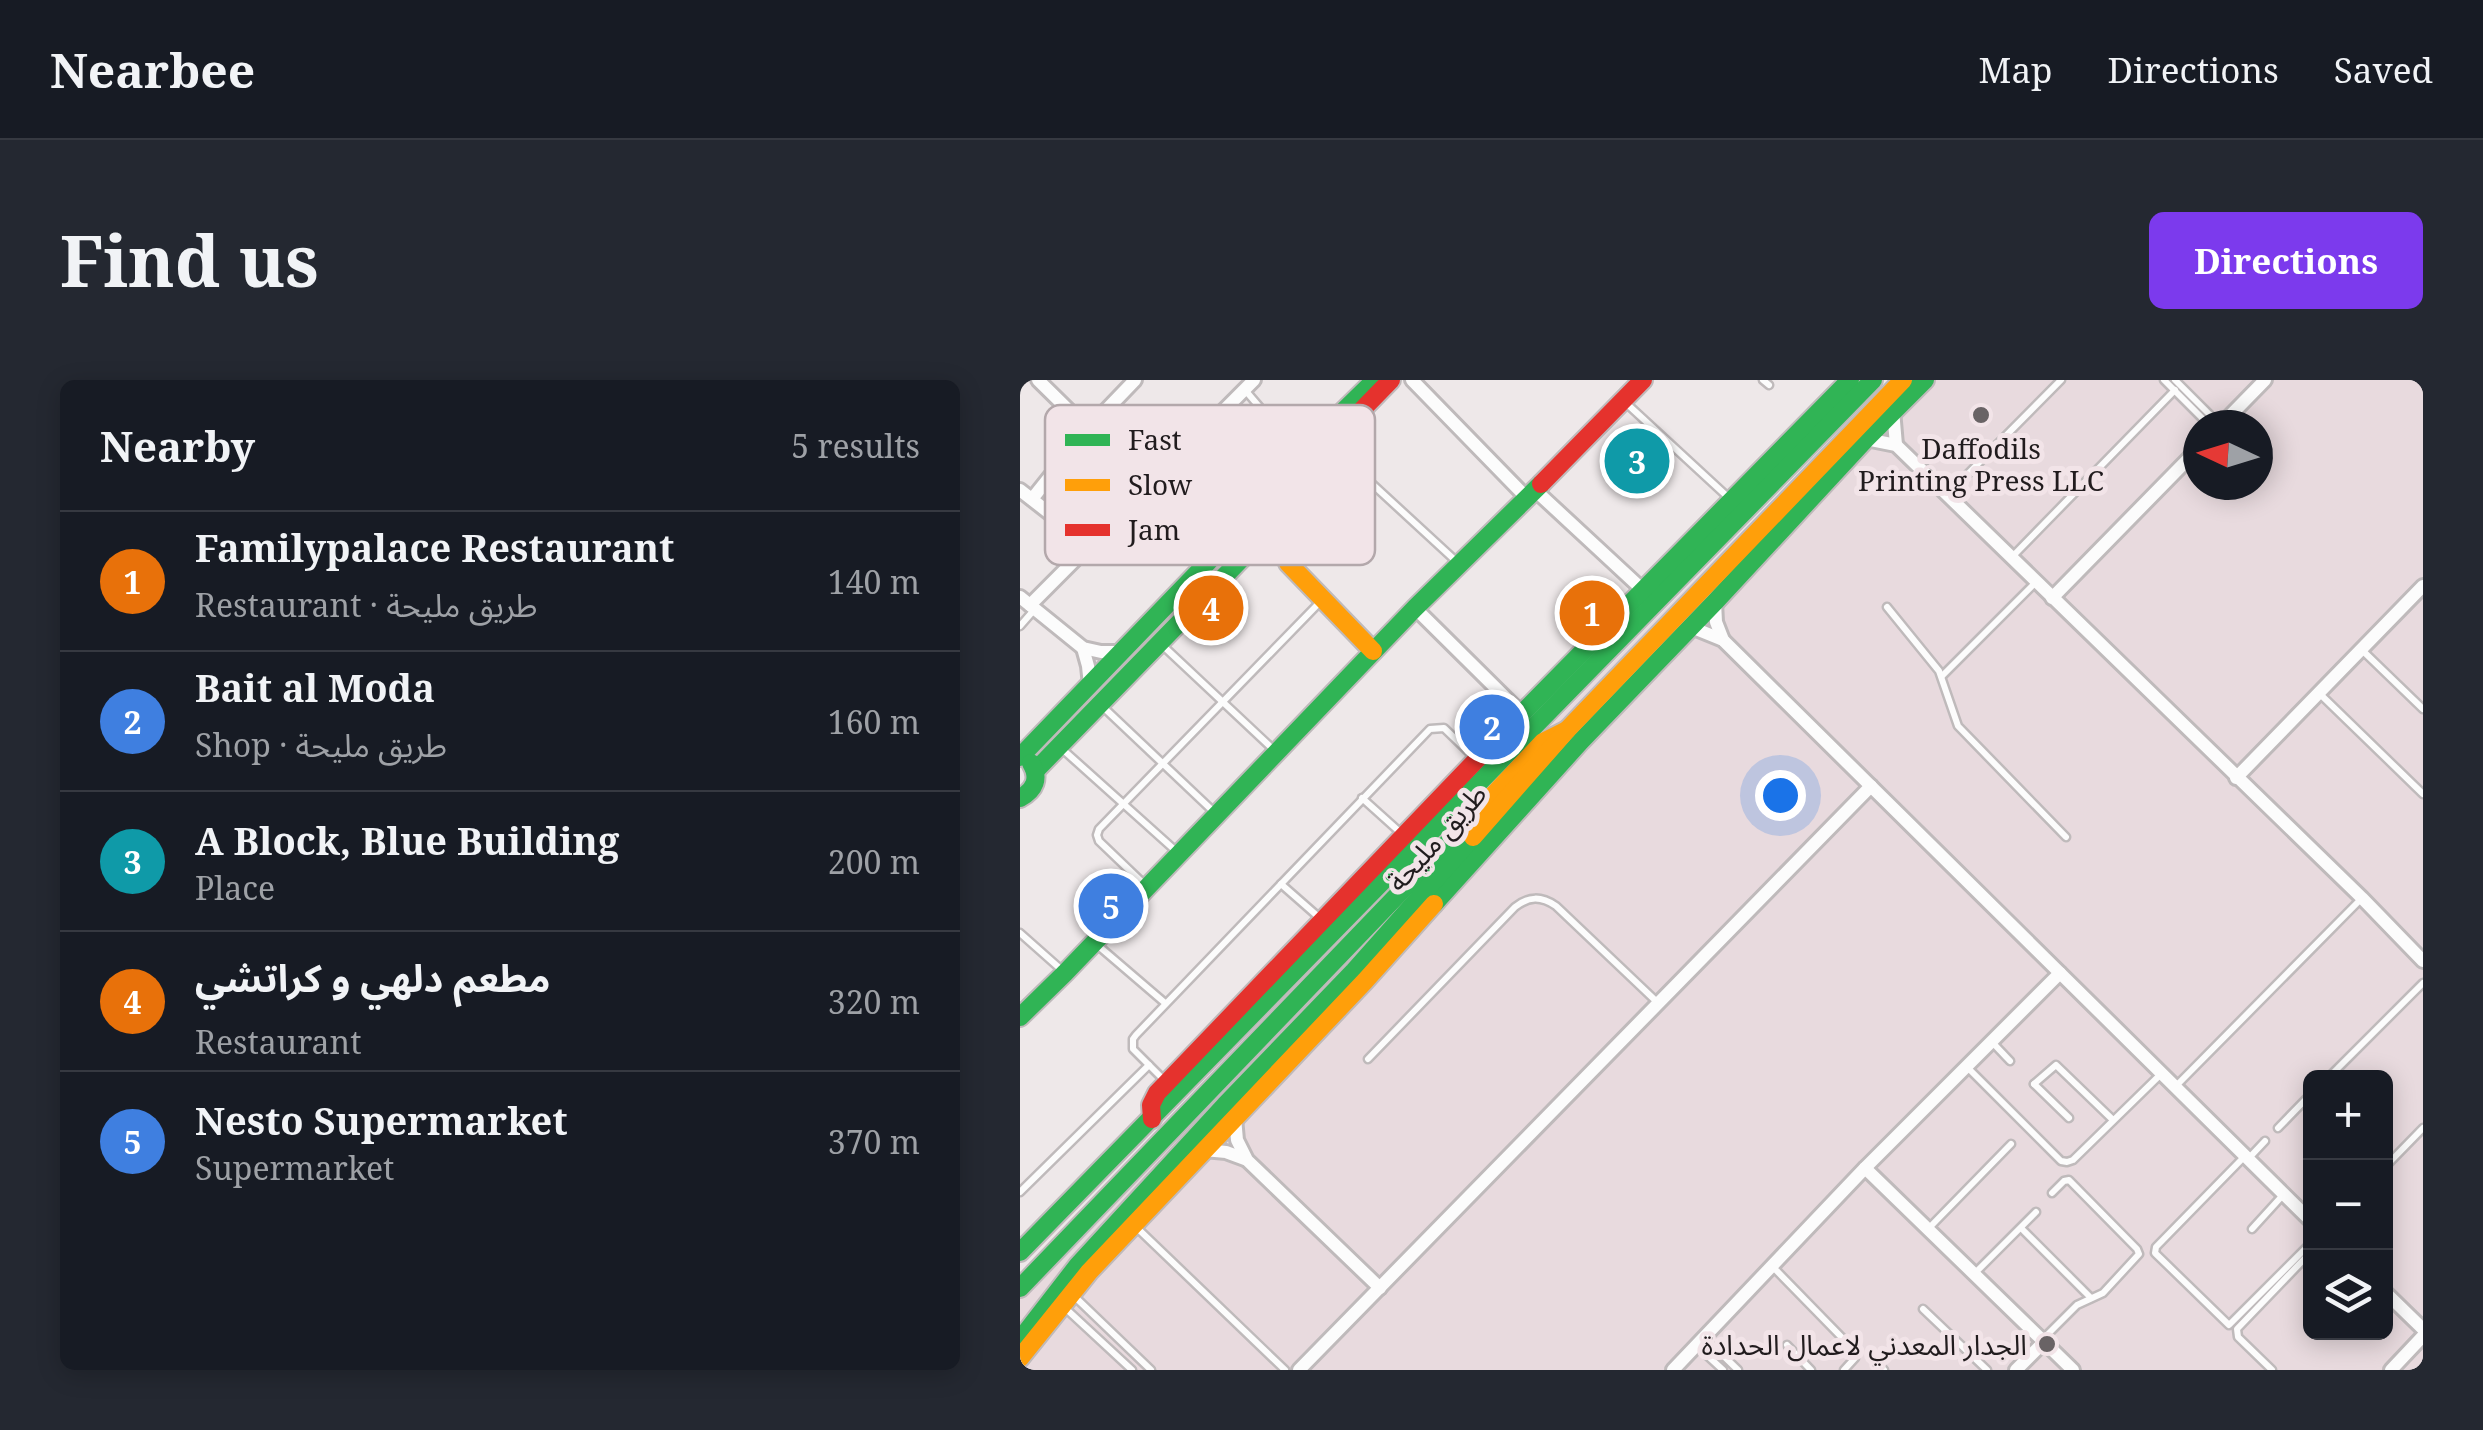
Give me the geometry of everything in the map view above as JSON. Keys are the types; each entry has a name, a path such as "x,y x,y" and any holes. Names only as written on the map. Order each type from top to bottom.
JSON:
{"main road":[{"path":"1349,405 1374,380"},
{"path":"1367,405 1391,380"},
{"path":"1020,1016 1415,608 1643,380"},
{"path":"1152,1120 1153,1099 1166,1082 1402,835 1850,380"},
{"name":"طريق مليحة","path":"1020,1252 1874,380"},
{"name":"طريق مليحة","path":"1020,1340 1091,1250 1354,971 1567,730 1903,380"},
{"path":"1020,1358 1134,1225 1365,981 1581,741 1925,380"},
{"path":"1036,770 1020,757 1206,565"},
{"path":"1020,798 1036,784 1036,770 1238,565"},
{"path":"1290,565 1373,651"},
{"path":"1020,1288 1543,742 1567,730"}],"street":[{"path":"1038,380 1064,405"},
{"path":"1110,405 1134,380"},
{"path":"1412,380 1531,494 1644,591"},
{"path":"2236,410 2265,380"},
{"path":"1229,405 1249,385"},
{"path":"1893,410 1896,445 2421,956"},
{"path":"1866,438 1896,445"},
{"path":"2052,598 2183,464"},
{"path":"1032,499 1045,483"},
{"path":"1020,490 1045,509"},
{"path":"1069,565 1028,603 1082,648 1121,652"},
{"path":"2236,778 2423,586"},
{"path":"1716,602 1716,622 1723,640"},
{"path":"1415,608 1522,714"},
{"path":"1692,626 1723,640 2303,1213"},
{"path":"1082,648 1090,685"},
{"path":"1298,1370 1871,786"},
{"path":"1673,1370 1865,1168 2060,973"},
{"path":"1235,1118 1237,1140 1247,1160 1380,1288"},
{"path":"1204,1150 1226,1152 1247,1160"},
{"path":"1865,1168 2073,1370"},
{"path":"2393,1299 2423,1328"},
{"path":"2391,1370 2423,1336"},
{"path":"2016,1370 2043,1341"}],"lane":[{"path":"1947,495 2061,380"},
{"path":"2164,380 2194,410"},
{"path":"2175,380 2206,410"},
{"path":"2011,558 2174,390"},
{"path":"1623,400 1732,500"},
{"path":"1375,486 1459,564"},
{"path":"1942,676 2036,582"},
{"path":"1147,887 1098,838 1099,829 1322,600"},
{"path":"1020,626 1028,603"},
{"path":"1887,607 1942,676 1958,726 2066,837"},
{"path":"1160,643 1276,752"},
{"path":"2362,649 2423,709"},
{"path":"2319,693 2423,794"},
{"path":"1100,704 1216,814"},
{"path":"1166,1082 1133,1048 1133,1039 1362,798 1434,727 1444,728 1476,760"},
{"path":"1059,746 1179,853"},
{"path":"1362,798 1402,835"},
{"path":"1282,884 1322,920"},
{"path":"1368,1058 1515,907 1534,898 1546,899 1556,906 1658,1002"},
{"path":"2176,1087 2362,898"},
{"path":"1020,934 1065,973"},
{"path":"1094,942 1166,1004"},
{"path":"2336,1070 2423,983"},
{"path":"1991,1042 2010,1061"},
{"path":"2069,1118 2034,1083 2056,1064 2113,1120"},
{"path":"1020,1192 1149,1065"},
{"path":"1966,1066 2064,1162 2070,1162 2162,1073"},
{"path":"2278,1128 2303,1103"},
{"path":"2392,1160 2423,1128"},
{"path":"2265,1141 2154,1252 2229,1325 2304,1250"},
{"path":"1928,1229 2012,1144"},
{"path":"2043,1341 2078,1305 2103,1294 2137,1258 2138,1250 2069,1180 2052,1193"},
{"path":"2252,1229 2284,1194"},
{"path":"1974,1274 2036,1212"},
{"path":"1134,1225 1285,1370"},
{"path":"2021,1228 2092,1299"},
{"path":"2272,1370 2238,1338 2236,1329 2303,1260"},
{"path":"1772,1266 1855,1351 1856,1358 1844,1370"},
{"path":"1067,1299 1132,1370"},
{"path":"1067,1299 1151,1370"},
{"path":"1922,1309 1987,1370"},
{"path":"1701,1341 1723,1370"},
{"path":"1701,1341 1738,1370"},
{"path":"1786,1345 1811,1370"},
{"path":"1872,1358 1884,1370"}],"shaded area":[{"path":"1891,380 2423,380 2423,1370 1020,1370 1020,1284 1515,762"}],"traffic: fast":[{"path":"1485,751 1850,380"},
{"path":"1020,1252 1873,380"},
{"path":"1434,904 1581,741 1925,380"},
{"path":"1350,405 1371,384"},
{"path":"1020,1017 1415,608 1541,484"},
{"path":"1020,757 1205,565"},
{"path":"1036,770 1235,565"},
{"path":"1020,798 1034,783 1031,763"},
{"path":"1020,1288 1461,829"},
{"path":"1020,1340 1078,1265 1354,971 1473,837"}],"traffic: slow":[{"path":"1473,837 1567,730 1903,380"},
{"path":"1290,565 1373,651"},
{"path":"1461,829 1543,742 1567,730"},
{"path":"1020,1358 1089,1272 1434,904"}],"traffic: jam":[{"path":"1367,405 1391,380"},
{"path":"1541,484 1643,380"},
{"path":"1152,1119 1151,1105 1157,1093 1485,751"}],"place":[{"name":"Daffodils Printing Press LLC","path":"1981,415"},
{"name":"A Block, Blue Building","path":"1637,461"},
{"name":"مطعم دلهي و كراتشي","path":"1211,608"},
{"name":"Familypalace Restaurant","path":"1592,613"},
{"name":"Bait al Moda","path":"1492,727"},
{"name":"Nesto Supermarket","path":"1111,906"},
{"name":"الجدار المعدني لاعمال الحدادة","path":"2047,1344"}]}
